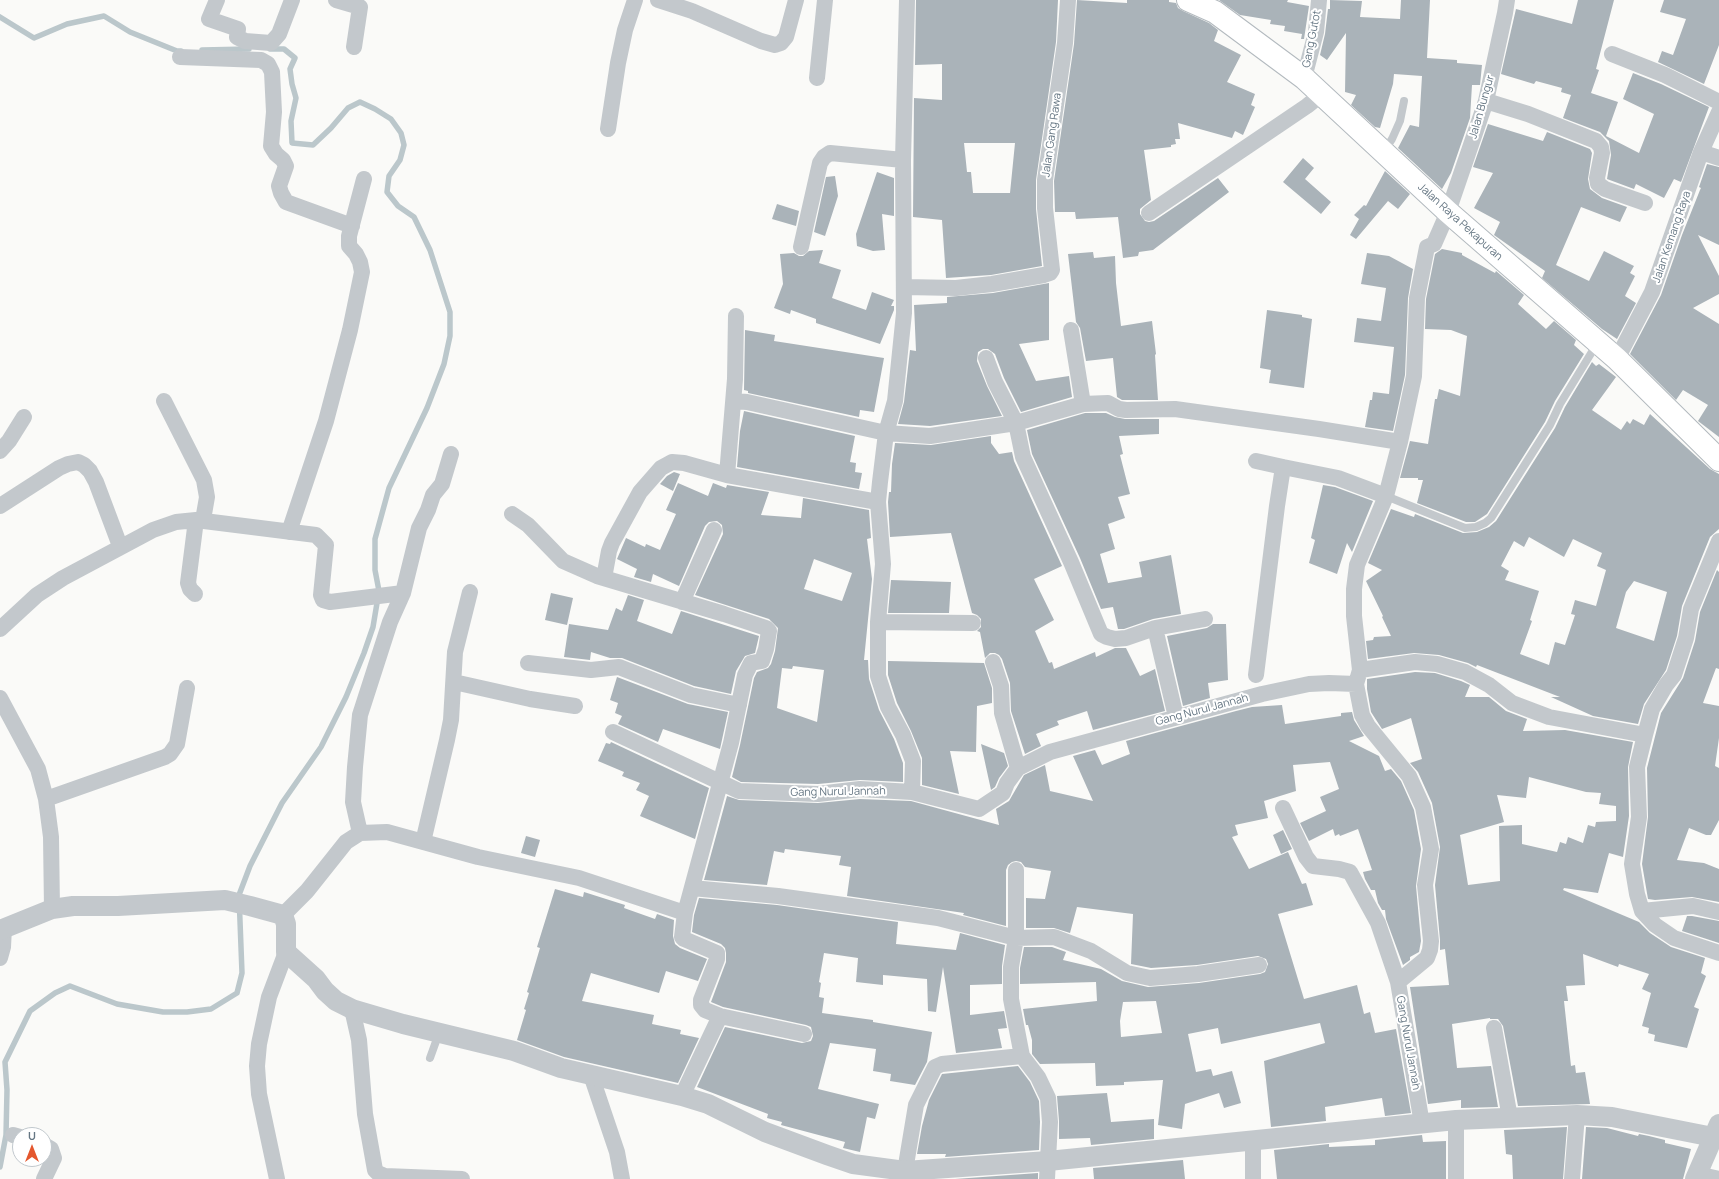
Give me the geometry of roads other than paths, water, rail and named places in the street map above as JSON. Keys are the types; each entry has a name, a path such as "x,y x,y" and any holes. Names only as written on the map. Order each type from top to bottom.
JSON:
{"main road":[{"name":"Jalan Raya Pekapuran","path":"1188,0 1215,6 1304,78 1448,212 1617,358 1719,460"}],"street":[{"path":"217,0 209,19 238,29 237,37 245,41 271,43 279,34 292,0"},
{"path":"336,0 360,7 354,47"},
{"path":"608,128 618,63 625,30 635,0"},
{"path":"658,0 692,11 761,41 775,45 781,44 786,37 796,0"},
{"path":"817,78 825,0"},
{"path":"906,0 903,160 904,313 896,401 886,433 881,463 878,502 883,564 878,622 878,676 888,707 903,735 913,761 912,792"},
{"name":"Jalan Gang Rawa","path":"905,287 956,288 992,284 1044,275 1050,273 1052,270 1045,208 1045,180 1065,43 1068,0"},
{"name":"Gang Gutot","path":"1304,78 1316,32 1319,0"},
{"name":"Jalan Bungur","path":"1400,442 1414,376 1417,298 1427,247 1434,244 1448,212 1486,101 1505,13 1506,0"},
{"path":"1612,54 1665,74 1719,102"},
{"path":"180,57 261,60 268,64 272,72 274,112 271,146 286,166 279,186 281,193 286,202 352,226"},
{"path":"1149,213 1307,106 1322,94"},
{"path":"1486,101 1528,114 1596,141 1601,147 1602,153 1597,178 1598,184 1605,189 1645,203"},
{"name":"Jalan Kemang Raya","path":"1617,358 1652,292 1701,152 1719,112"},
{"path":"1701,152 1719,158"},
{"path":"801,247 820,163 824,157 830,153 903,160"},
{"path":"290,532 326,421 350,330 362,272 356,254 349,246 349,236 364,179"},
{"path":"727,475 734,401 736,316"},
{"path":"1072,330 1082,404"},
{"path":"986,358 995,382 1016,423 1023,457 1071,562 1101,634 1115,639 1126,638 1155,628 1205,620"},
{"path":"164,401 204,480 207,497 199,520 188,583 190,589 195,594"},
{"path":"734,401 747,402 886,433 930,436 1016,423 1082,404 1108,403 1119,410 1175,409 1319,428 1400,442 1386,496 1357,564 1354,589 1354,610 1358,677 1416,662 1437,664 1465,672 1489,686 1512,703 1549,717 1645,735"},
{"path":"0,451 9,441 24,417"},
{"path":"360,834 353,802 360,715 419,528 428,510 433,494 442,484 451,454"},
{"path":"604,578 612,543 640,492 661,468 672,462 676,461 727,475 878,502"},
{"path":"1256,461 1338,478 1386,496"},
{"path":"0,506 59,468 78,462 84,465 96,482 120,546"},
{"path":"1256,675 1283,467"},
{"path":"512,514 528,525 562,560 604,578 724,614 769,630 766,649 762,661 750,663 745,675 731,743 700,852 685,913 683,938 717,953 717,959 701,1003 705,1010 720,1016 804,1034"},
{"path":"0,629 37,595 62,578 152,530 176,522 199,520 316,535 326,546 321,595 323,600 330,602 397,594"},
{"path":"682,602 714,530"},
{"path":"1719,541 1691,609 1686,638 1674,675 1652,709 1637,767 1639,817 1632,864 1637,894 1642,911 1655,925 1674,938 1719,953"},
{"path":"423,842 451,720 454,682 453,665 470,592"},
{"path":"878,622 973,623"},
{"path":"1155,628 1176,717"},
{"path":"993,662 1000,686 1002,713 1018,768"},
{"path":"528,663 591,670 619,667 691,695 739,705"},
{"name":"Gang Nurul Jannah","path":"613,732 719,783 739,791 818,794 860,789 912,792 979,809 1003,793 1007,782 1018,768 1050,752 1262,694 1309,684 1329,683 1358,677 1362,715 1368,726 1409,776 1423,807 1430,849 1425,885 1432,941 1430,950 1427,958 1398,982 1422,1124"},
{"path":"454,682 530,699 575,706"},
{"path":"46,799 170,754 177,744 187,688"},
{"path":"0,698 38,769 46,799 51,837 52,909"},
{"path":"1283,808 1306,857 1313,866 1339,869 1350,872 1378,923 1398,982"},
{"path":"283,916 307,891 346,842 360,834 387,832 478,857 579,878 685,913"},
{"path":"1016,870 1016,938 1011,967 1011,999 1022,1056 1038,1077 1048,1098 1050,1122 1048,1170"},
{"path":"692,888 778,896 938,918 1016,938 1054,937 1091,951 1127,973 1150,978 1198,974 1258,965"},
{"path":"0,958 3,947 2,929 52,909 73,906 118,906 225,900 283,916"},
{"path":"1642,911 1693,906 1719,912"},
{"path":"277,1179 259,1094 257,1066 259,1044 269,997 286,952 286,924 283,916"},
{"path":"286,952 316,979 330,996 336,1001 352,1009 514,1051 561,1068 682,1096 708,1104 765,1132 853,1164 905,1171 1048,1170 1253,1141 1456,1120 1577,1115 1612,1117 1716,1131 1696,1176 1719,1179"},
{"path":"352,1009 359,1040 365,1114 375,1170 385,1176 462,1179"},
{"path":"682,1096 720,1016"},
{"path":"1494,1028 1510,1118"},
{"path":"905,1171 916,1105 935,1067 942,1064 1022,1056"},
{"path":"591,1075 617,1152 622,1179"},
{"path":"1572,1179 1577,1115"},
{"path":"1456,1120 1456,1179"},
{"path":"1253,1141 1253,1179"},
{"path":"52,1152 54,1158 52,1162"},
{"path":"44,1179 50,1167"}],"lane":[{"path":"1384,152 1400,121 1404,101"},
{"path":"1386,496 1465,528 1476,527 1485,523 1491,518 1550,425 1560,404 1598,342"},
{"path":"430,1058 439,1032"}],"waterway":[{"path":"0,17 34,38 67,24 104,16 130,32 177,51 181,51"},
{"path":"202,50 249,49"},
{"path":"0,1167 6,1135 7,1090 5,1062 30,1011 55,993 70,986 117,1004 163,1012 187,1012 211,1009 237,993 242,973 239,895 250,866 282,803 321,747 346,697 364,653 373,627 379,591 375,570 375,539 389,488 427,408 444,364 450,336 450,312 430,250 414,217 398,206 387,192 389,176 400,160 404,145 401,133 391,119 360,102 348,108 331,128 313,145 292,143 291,121 296,98 290,69 295,58 284,49 270,49"}]}
